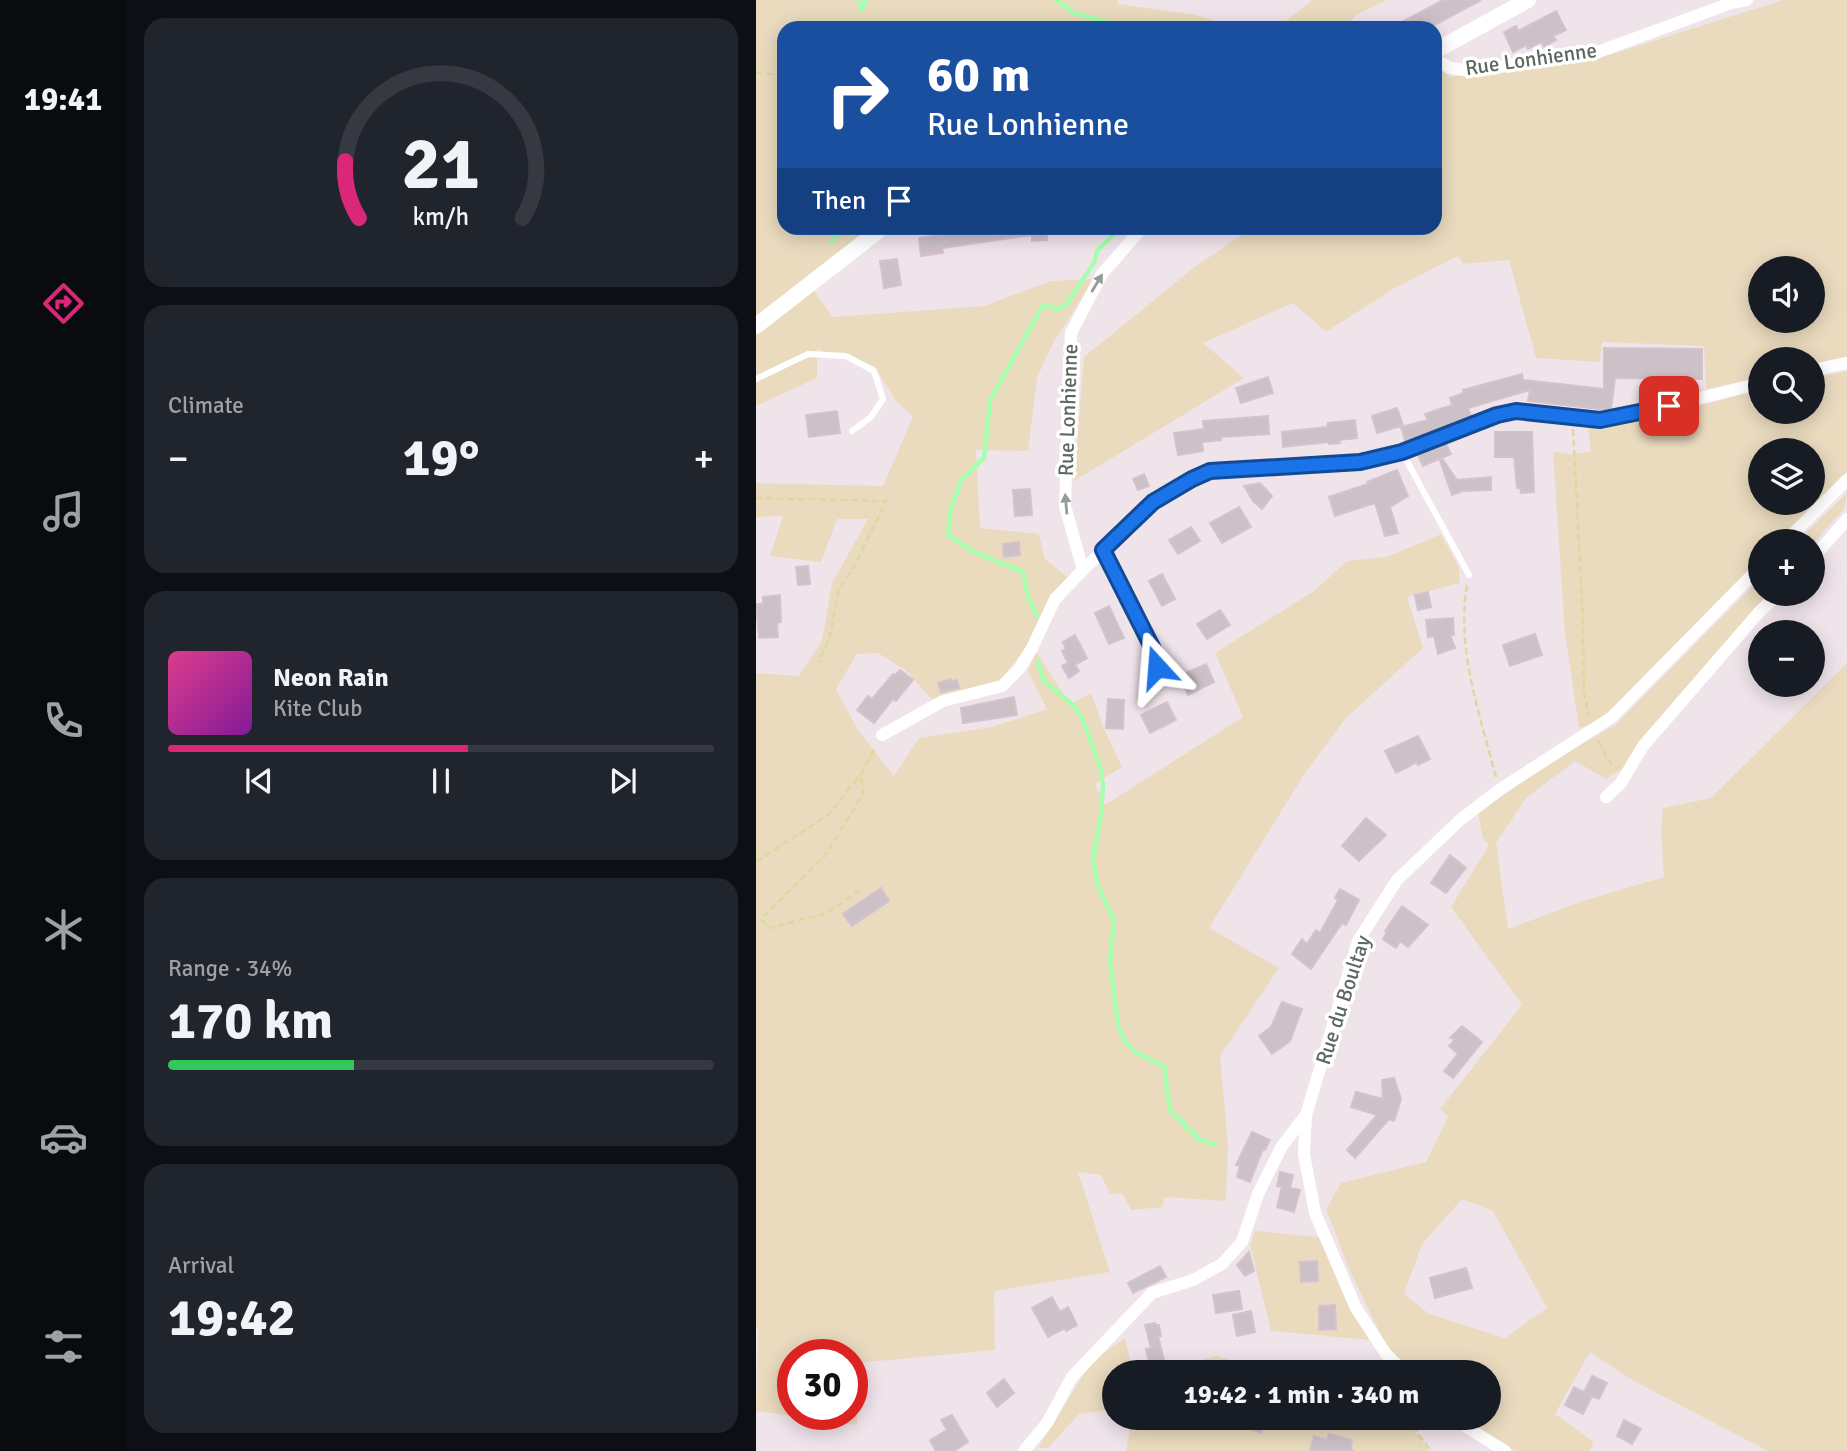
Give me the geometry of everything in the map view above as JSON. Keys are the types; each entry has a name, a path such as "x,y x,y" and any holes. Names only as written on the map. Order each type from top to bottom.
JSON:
{"street":[{"path":"1442,47 1528,0"},
{"name":"Rue Lonhienne","path":"1442,63 1450,68 1472,71 1598,52 1731,3 1747,0"},
{"path":"756,326 872,235"},
{"name":"Rue Lonhienne","path":"1083,570 1065,506 1071,333 1102,274 1136,235"},
{"path":"1825,368 1847,363"},
{"path":"882,735 943,701 1002,687 1019,669 1032,648 1055,599 1153,502 1210,471 1360,462 1402,452 1497,415 1516,411 1600,420 1649,411 1748,386"},
{"path":"1798,529 1847,480"},
{"path":"1825,544 1847,519"},
{"path":"1103,550 1152,647 1157,667"},
{"name":"Rue du Boultay","path":"1392,1360 1356,1308 1315,1213 1304,1154 1306,1115 1358,941 1397,880 1460,820 1499,790 1612,717 1748,578"},
{"path":"1606,797 1621,783 1643,746 1766,606"},
{"path":"1024,1451 1047,1423 1072,1377 1152,1293 1193,1280 1222,1264 1242,1242 1264,1182 1282,1146 1306,1115"},
{"path":"1471,1430 1505,1451"}],"lane":[{"path":"756,379 808,354 846,356 874,371 883,399 871,417 852,431"},
{"path":"1402,452 1469,575"}],"path":[{"path":"756,73 777,74"},
{"path":"1573,418 1584,694 1592,730 1621,783"},
{"path":"756,498 886,501 853,567 839,588 830,636 819,662"},
{"path":"1469,575 1462,608 1470,676 1499,790"},
{"path":"756,862 829,814 861,774 882,735"},
{"path":"860,890 827,913 769,928 761,919 824,856 863,794 861,774"},
{"path":"1415,1430 1431,1451"}],"shaded area":[{"path":"756,0 1117,0 1118,4 1190,14 1216,21 777,21 777,235 868,235 836,254 756,320"},
{"path":"1312,0 1387,0 1356,15 1350,21 1286,21"},
{"path":"1783,0 1847,0 1847,357 1825,362 1825,347 1748,347 1748,380 1706,389 1704,346 1602,342 1600,362 1536,358 1509,260 1463,264 1458,256 1393,289 1326,332 1293,303 1203,343 1244,378 1074,481 1084,357 1196,266 1242,235 1442,235 1442,71 1450,77 1596,59"},
{"path":"1094,279 1052,345 1037,378 1028,451 976,450 980,528 1039,534 1045,559 1070,579 1027,646 1000,681 933,700 904,669 878,653 857,654 836,689 858,730 894,776 919,738 992,727 1047,709 1028,672 1036,652 1070,704 1091,693 1122,767 1095,784 1105,805 1243,717 1215,653 1314,591 1347,561 1387,557 1441,534 1459,568 1460,583 1407,597 1423,648 1345,719 1305,773 1209,928 1279,968 1220,1056 1228,1147 1226,1201 1164,1197 1163,1207 1131,1210 1122,1193 1110,1194 1101,1175 1078,1172 1110,1272 994,1291 995,1350 868,1362 868,1339 777,1339 777,1414 756,1411 756,673 799,676 822,641 832,583 868,519 837,519 821,562 770,556 783,516 756,517 756,483 883,486 913,417 896,401 874,366 817,349 817,378 756,406 756,335 814,291 833,317 984,306 1051,281"},
{"path":"1847,371 1847,471 1825,493 1825,438 1748,438 1748,515 1803,515 1789,529 1748,529 1748,570 1599,722 1579,728 1565,633 1553,452 1591,452 1588,427 1648,419 1748,393 1748,424 1825,424 1825,376"},
{"path":"1847,493 1844,509 1825,530 1810,529"},
{"path":"1748,591 1748,606 1757,606 1625,767 1606,779 1575,761 1526,798 1496,843 1508,929 1583,901 1664,877 1661,830 1663,808 1711,798 1813,697 1825,697 1825,685 1847,663 1847,1451 1768,1451 1634,1381 1590,1352 1555,1414 1594,1442 1589,1451 1515,1451 1480,1430 1501,1430 1501,1360 1398,1360 1389,1351 1351,1274 1326,1209 1341,1183 1426,1162 1448,1117 1440,1109 1522,1005 1451,907 1489,845 1483,838 1478,814 1537,770 1615,725","holes":["1462,1199 1493,1211 1547,1308 1505,1338 1429,1314 1404,1294 1422,1244"]},
{"path":"1255,1231 1319,1237 1370,1340 1271,1331 1250,1245"},
{"path":"1125,1338 1130,1360 1102,1360 1102,1411 1079,1414 1048,1448 1038,1448 1092,1361"},
{"path":"1217,1356 1230,1360 1202,1360"},
{"path":"1130,1430 1412,1430 1428,1451 1126,1451"}],"building":[{"path":"1443,0 1481,0 1442,21 1404,21"},
{"path":"1556,11 1566,30 1553,36 1556,40 1544,47 1541,42 1528,49 1526,45 1513,52 1504,32 1516,26 1518,31"},
{"path":"940,235 1032,235 942,248 943,253 921,256 919,238"},
{"path":"1032,235 1047,235 1047,240 1032,241"},
{"path":"897,259 901,285 884,288 880,261"},
{"path":"1604,348 1702,349 1702,379 1615,378 1611,409 1608,410 1528,401 1530,390 1468,408 1471,416 1405,440 1401,427 1428,420 1425,414 1452,405 1450,398 1464,393 1463,390 1522,374 1523,380 1604,389"},
{"path":"1268,377 1273,393 1241,403 1236,388"},
{"path":"1397,408 1403,425 1377,433 1372,416"},
{"path":"837,411 840,433 809,437 806,415"},
{"path":"1268,416 1269,434 1221,437 1221,440 1202,442 1203,451 1178,455 1174,433 1204,429 1203,421"},
{"path":"1355,420 1357,438 1339,440 1340,443 1283,447 1282,432 1327,427 1328,423"},
{"path":"1495,432 1532,432 1534,492 1521,493 1520,487 1517,488 1514,457 1495,457"},
{"path":"1446,444 1451,454 1423,466 1418,455"},
{"path":"1443,460 1457,480 1491,477 1491,490 1463,491 1452,495 1440,461"},
{"path":"1397,470 1408,496 1390,507 1398,533 1385,536 1375,503 1335,516 1329,497 1368,484 1367,482"},
{"path":"1144,474 1149,486 1138,490 1133,479"},
{"path":"1260,483 1272,496 1262,509 1253,501 1244,486"},
{"path":"1030,489 1032,515 1015,516 1013,490"},
{"path":"1239,507 1251,527 1222,543 1210,523"},
{"path":"1191,527 1200,541 1178,554 1169,540"},
{"path":"1019,542 1020,555 1004,557 1003,544"},
{"path":"808,566 810,584 798,585 796,567"},
{"path":"1162,574 1175,599 1162,606 1149,581"},
{"path":"1428,592 1431,607 1418,610 1415,595"},
{"path":"780,595 781,622 777,623 778,637 759,638 756,604 763,604 763,597"},
{"path":"1109,606 1124,638 1109,644 1095,613"},
{"path":"1220,610 1230,625 1207,639 1197,624"},
{"path":"1453,618 1454,635 1450,635 1455,648 1438,654 1434,636 1428,637 1426,620"},
{"path":"1535,634 1542,655 1510,666 1503,645"},
{"path":"1075,635 1087,658 1075,665 1079,671 1069,678 1062,666 1068,663 1062,651 1066,649 1063,642"},
{"path":"1206,664 1214,682 1188,695 1179,676"},
{"path":"900,670 913,680 874,723 857,710 868,696 872,699 893,674"},
{"path":"951,679 951,682 957,680 959,688 941,692 938,683"},
{"path":"1014,697 1017,715 963,723 961,708"},
{"path":"1108,699 1124,700 1123,729 1106,728"},
{"path":"1167,702 1176,720 1150,733 1141,715"},
{"path":"1418,736 1430,759 1418,765 1417,762 1396,773 1385,751"},
{"path":"1366,818 1386,835 1359,861 1342,846"},
{"path":"1450,855 1466,868 1446,893 1431,883"},
{"path":"881,888 889,901 852,926 843,914"},
{"path":"1340,889 1359,900 1346,925 1342,923 1311,969 1292,954 1302,939 1307,944 1316,930 1320,933 1338,900 1335,898"},
{"path":"1402,906 1428,925 1408,947 1400,941 1396,948 1383,939 1387,932 1385,931"},
{"path":"1282,1002 1302,1009 1290,1041 1272,1054 1259,1036 1271,1027"},
{"path":"1462,1026 1482,1042 1453,1078 1444,1071 1458,1054 1449,1046 1455,1039 1450,1038"},
{"path":"1394,1078 1401,1099 1394,1121 1389,1119 1355,1158 1347,1150 1377,1115 1351,1107 1356,1092 1383,1099 1382,1080"},
{"path":"1252,1132 1270,1140 1265,1150 1263,1149 1250,1182 1237,1177 1240,1166 1236,1165"},
{"path":"1280,1172 1293,1175 1290,1188 1300,1190 1294,1212 1277,1207 1282,1187 1277,1186"},
{"path":"1249,1252 1254,1271 1245,1276 1237,1265"},
{"path":"1317,1261 1318,1281 1301,1282 1300,1262"},
{"path":"1160,1266 1166,1277 1133,1293 1128,1283"},
{"path":"1466,1268 1472,1288 1435,1298 1430,1278"},
{"path":"1239,1291 1242,1309 1216,1313 1213,1295"},
{"path":"1052,1297 1060,1312 1068,1307 1077,1325 1048,1337 1032,1308"},
{"path":"1335,1305 1336,1329 1319,1330 1319,1306"},
{"path":"1251,1311 1255,1332 1237,1336 1233,1315"},
{"path":"1145,1325 1159,1325 1161,1336 1158,1336 1164,1360 1148,1360 1146,1349 1151,1348"},
{"path":"1592,1376 1607,1383 1599,1399 1592,1396 1583,1414 1565,1405 1574,1387 1584,1392"},
{"path":"1004,1379 1014,1393 997,1407 987,1393"},
{"path":"952,1415 968,1442 954,1451 936,1451 930,1440 947,1430 941,1420"},
{"path":"1624,1420 1641,1429 1632,1444 1617,1436"},
{"path":"1329,1434 1352,1440 1353,1451 1310,1451 1314,1436 1327,1440"}],"waterway":[{"path":"859,0 861,10 866,0"},
{"path":"1056,0 1074,13 1102,21"},
{"path":"831,242 838,235"},
{"path":"1037,616 1028,597 1023,572 974,552 948,535 951,508 961,480 984,458 990,400 1043,305 1057,309 1065,306 1095,261 1097,251 1113,235"},
{"path":"1038,661 1043,680 1074,706 1082,718 1100,766 1103,785 1101,814 1093,860 1098,886 1114,920 1110,962 1118,1025 1125,1042 1135,1052 1164,1066 1170,1111 1188,1130 1195,1133 1196,1138 1215,1145"}],"route":[{"path":"1157,667 1152,647 1103,550 1153,502 1192,479 1210,471 1360,462 1383,458 1497,415 1516,411 1600,420 1669,406"}]}
